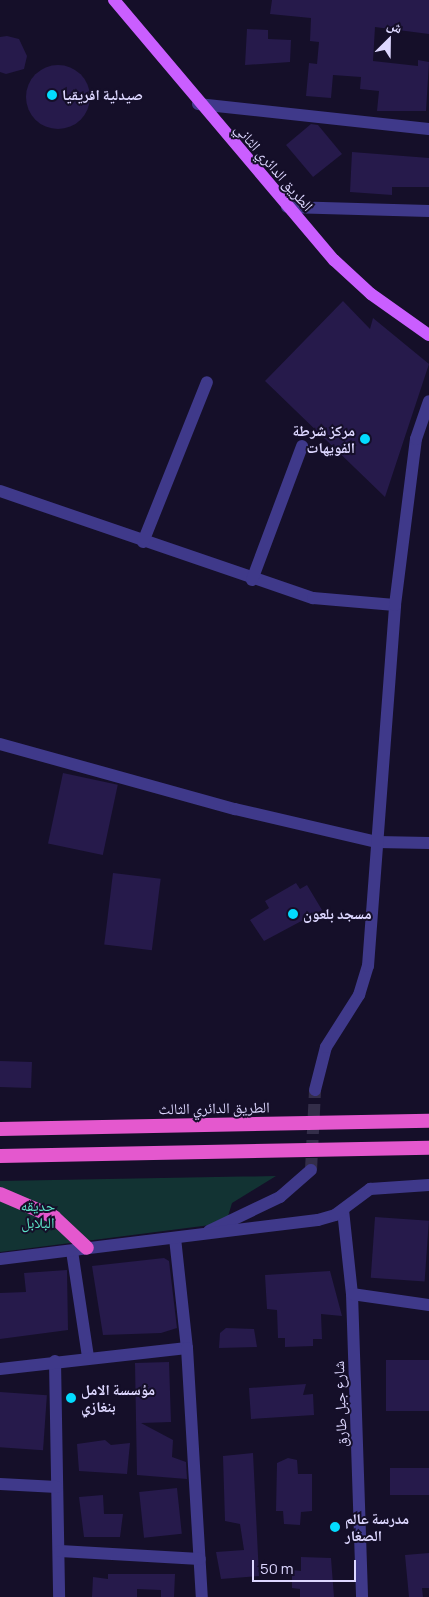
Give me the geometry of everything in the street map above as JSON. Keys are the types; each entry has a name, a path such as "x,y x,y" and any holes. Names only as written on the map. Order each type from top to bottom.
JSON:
{"highway":[{"name":"الطريق الدائري الثالث","path":"0,1129 429,1121"},
{"path":"0,1156 429,1148"},
{"path":"0,1194 54,1217 87,1248"}],"main road":[{"name":"الطريق الدائري الثاني","path":"114,0 198,104 286,207 371,294 429,335"}],"street":[{"path":"198,104 429,129"},
{"path":"286,207 429,211"},
{"path":"143,542 207,382"},
{"path":"315,1090 326,1047 365,981 395,605 416,439 429,401"},
{"path":"252,580 302,446"},
{"path":"0,491 252,580 313,598 395,605"},
{"path":"0,744 235,809 377,842 429,842"},
{"path":"202,1234 280,1197 311,1170"},
{"path":"0,1259 318,1220 343,1210 370,1189 429,1185"},
{"name":"شارع جبل طارق","path":"343,1210 352,1294 362,1597"},
{"path":"175,1238 187,1348 202,1597"},
{"path":"72,1250 88,1357"},
{"path":"352,1294 429,1305"},
{"path":"0,1370 88,1357 187,1348"},
{"path":"55,1361 60,1550 59,1597"},
{"path":"0,1484 57,1487"},
{"path":"60,1550 200,1559"}],"green space":[{"name":"حديقه البلابل","path":"276,1176 232,1203 226,1223 0,1252 0,1181"}],"building":[{"path":"272,0 429,0 429,34 375,27 373,61 418,66 418,60 429,62 426,111 377,111 379,91 360,89 361,77 333,75 331,98 306,96 309,63 317,64 319,42 310,41 311,18 270,14"},
{"path":"247,29 268,30 268,39 291,40 290,62 245,65"},
{"path":"7,36 19,39 27,56 24,69 6,74 0,72 0,37"},
{"path":"58,65 76,71 84,79 90,97 84,115 76,123 58,129 40,123 32,115 26,97 32,79 40,71"},
{"path":"311,124 318,125 342,154 313,177 286,145"},
{"path":"352,152 429,158 429,187 392,187 392,195 350,192"},
{"name":"مركز شرطة الفويهات","path":"343,301 370,329 373,318 429,364 385,497 265,381"},
{"path":"63,773 118,785 103,855 48,843"},
{"path":"113,873 161,879 152,950 104,944"},
{"path":"296,883 300,889 307,885 322,910 264,941 250,920 269,908 265,901"},
{"path":"0,1061 32,1062 31,1088 0,1087"},
{"path":"375,1217 429,1221 425,1282 371,1278"},
{"path":"164,1258 169,1261 177,1328 161,1333 103,1335 92,1266"},
{"path":"67,1270 68,1330 0,1339 0,1293 26,1292 24,1273"},
{"path":"330,1271 342,1316 321,1314 322,1339 313,1339 313,1346 285,1347 285,1338 278,1338 277,1310 267,1309 265,1275"},
{"path":"226,1328 254,1329 257,1347 219,1348 220,1333"},
{"path":"386,1360 429,1360 429,1411 386,1411"},
{"path":"169,1362 171,1422 141,1423 173,1440 172,1457 186,1462 187,1479 137,1475 135,1363"},
{"path":"306,1384 303,1395 313,1394 314,1415 251,1419 249,1388"},
{"path":"0,1392 47,1395 43,1450 0,1447"},
{"path":"105,1440 111,1445 130,1443 127,1474 79,1471 77,1444"},
{"path":"253,1453 259,1576 221,1579 216,1552 244,1550 240,1524 225,1521 223,1456"},
{"path":"288,1458 297,1460 298,1474 312,1474 312,1511 301,1512 300,1525 284,1524 283,1511 276,1511 277,1463"},
{"path":"390,1468 429,1468 429,1495 390,1495"},
{"path":"177,1488 182,1534 144,1538 139,1492"},
{"path":"103,1495 104,1514 123,1514 120,1537 84,1537 79,1497"},
{"path":"429,1553 429,1588 422,1588 423,1597 409,1597 405,1555"},
{"path":"301,1557 331,1558 334,1597 300,1597 300,1589 292,1588 292,1570 301,1571"},
{"path":"108,1574 175,1574 174,1597 161,1597 161,1590 137,1589 137,1597 92,1597 93,1577 108,1579"}],"tunnel":[{"path":"311,1170 315,1090"}],"place":[{"name":"صيدلية افريقيا","path":"52,95"},
{"name":"مركز شرطة الفويهات","path":"365,439"},
{"name":"مسجد بلعون","path":"293,914"},
{"name":"مؤسسة الامل بنغازي","path":"71,1398"},
{"name":"مدرسة عالم الصغار","path":"335,1527"}]}
